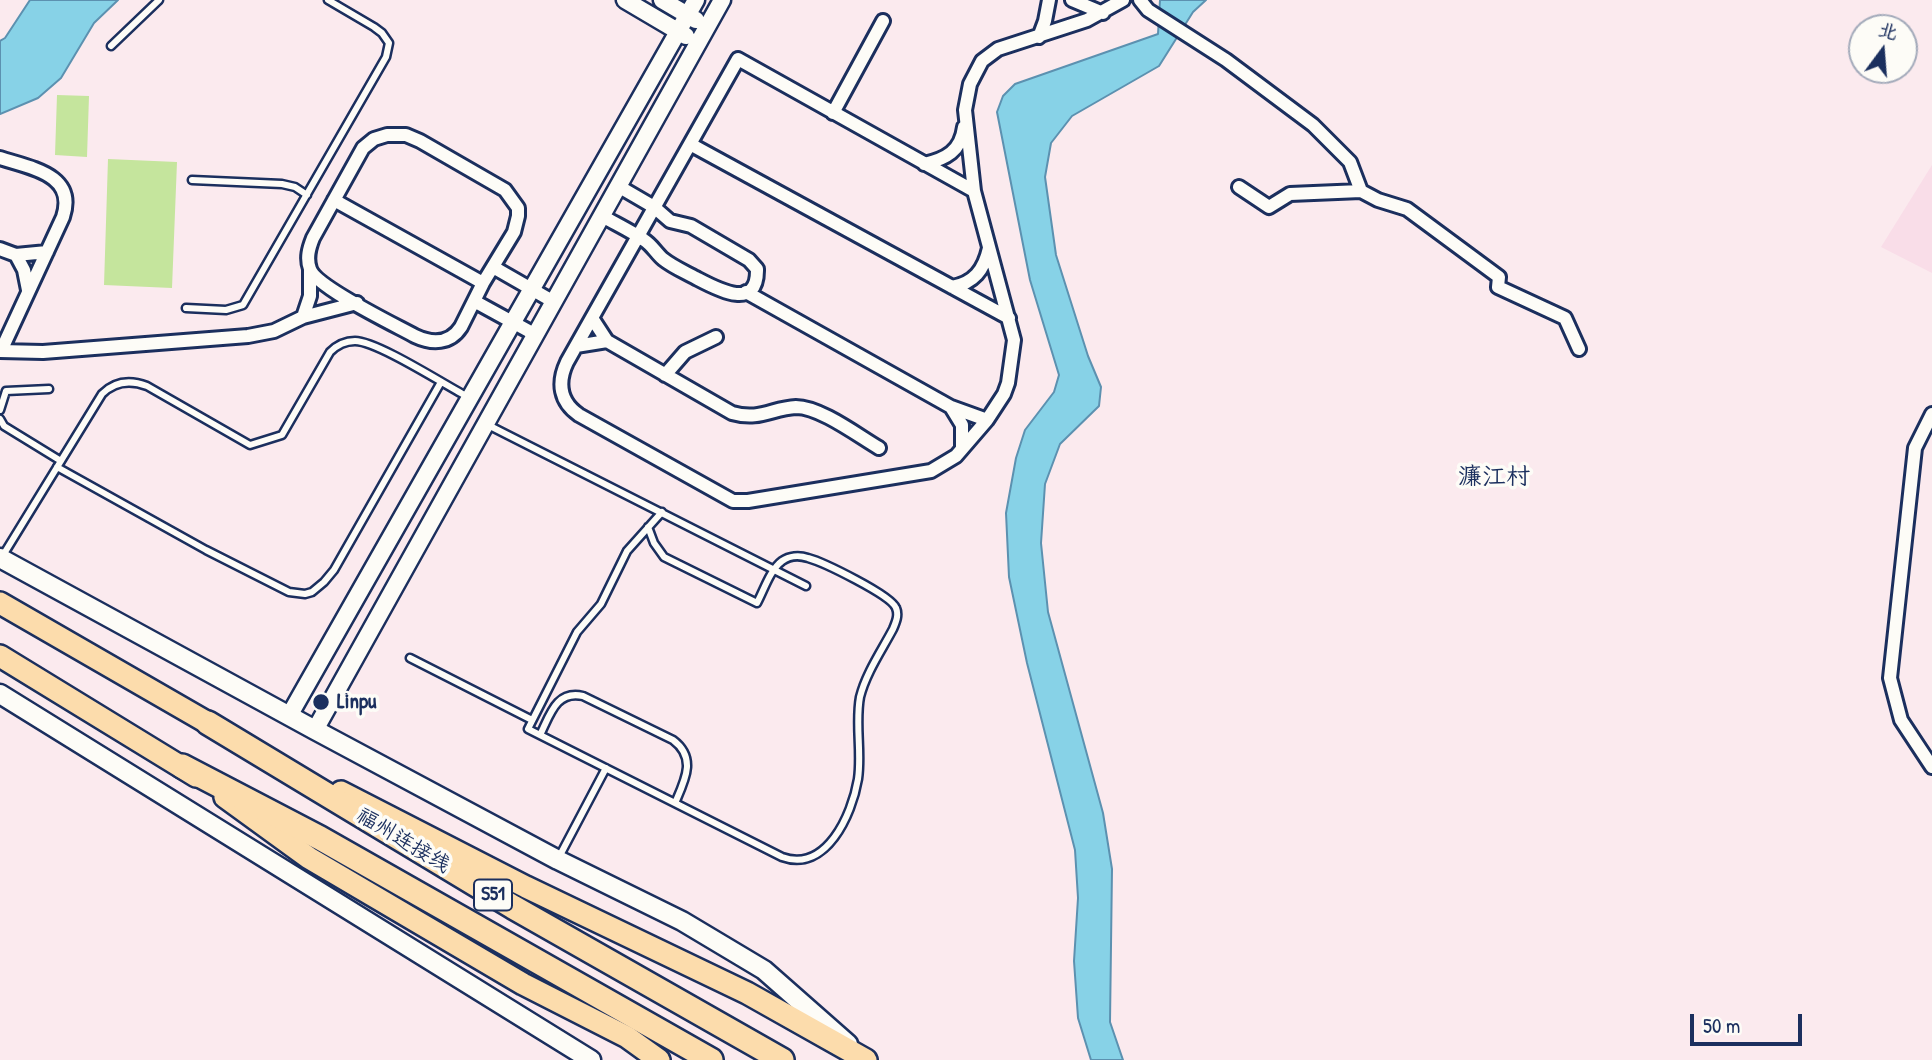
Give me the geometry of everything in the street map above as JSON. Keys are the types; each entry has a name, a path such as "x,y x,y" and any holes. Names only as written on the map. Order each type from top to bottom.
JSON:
{"highway":[{"path":"0,603 208,723 526,887 747,993 866,1060"},
{"path":"0,656 181,766 309,858 523,984 627,1037 659,1060"},
{"name":"福州连接线","path":"208,723 513,907 782,1060"},
{"name":"福州连接线","path":"181,766 320,838 711,1060"}],"main road":[{"path":"1,559 558,860 682,921 764,970 866,1060"},
{"path":"0,694 591,1060"}],"street":[{"path":"625,0 697,43"},
{"path":"662,0 707,26"},
{"path":"289,716 696,0"},
{"path":"315,730 722,0"},
{"path":"1039,37 1049,0"},
{"path":"1072,0 1103,13"},
{"path":"925,164 943,159 957,149 963,132 970,83 975,71 989,55 998,49 1103,13 1123,0"},
{"path":"1140,0 1148,10 1226,60 1313,125 1350,162 1361,191"},
{"path":"834,113 883,21"},
{"path":"965,110 974,191 1014,340 1011,372 1004,394 962,449 940,467 921,474 748,501 733,501 572,410 564,398 561,383 564,369 738,60 974,191"},
{"path":"303,317 310,296 308,261 310,247 334,200 369,142 387,135 412,137 499,186 515,202 517,224 457,333 447,340 435,342 415,336 325,285 310,270"},
{"path":"690,144 1009,317"},
{"path":"0,158 49,175 57,181 64,191 66,209 0,351 43,352 248,336 284,327 303,317 357,303"},
{"path":"602,216 638,236 653,247 665,261 719,291 735,295 746,292 755,283 757,269 750,260 686,223 670,220 654,207 618,186"},
{"path":"1239,187 1269,207 1290,194 1361,191 1378,200 1408,209 1499,277 1498,287 1566,318 1579,349"},
{"path":"334,200 483,284"},
{"path":"952,287 974,279 985,263 989,245"},
{"path":"0,249 16,255 47,252"},
{"path":"16,255 27,277 28,292"},
{"path":"493,267 554,302"},
{"path":"746,292 951,407 987,419"},
{"path":"474,301 536,335"},
{"path":"592,318 607,341 732,413 756,416 790,408 808,409 878,448"},
{"path":"665,375 685,352 716,337"},
{"path":"576,346 607,341"},
{"path":"951,407 962,425 962,449"},
{"path":"1932,414 1915,447 1890,678 1901,720 1932,768"}],"lane":[{"path":"111,46 159,0"},
{"path":"186,308 226,310 243,305 388,50 389,43 382,33 328,0"},
{"path":"192,180 282,184 295,187 307,195"},
{"path":"1,559 102,394 113,386 138,383 147,386 250,445 282,435 330,352 349,341 374,345 470,398"},
{"path":"0,419 4,426 59,464 206,550 289,592 304,594 318,588 334,570 441,382"},
{"path":"0,410 6,391 49,389"},
{"path":"486,424 806,586"},
{"path":"648,527 653,543 664,557 757,603 774,569 781,562 789,558 806,557 887,596 896,608 893,629 861,693 858,780 845,817 837,834 825,848 804,861 792,860 527,729 577,632 596,612 627,551 648,527 662,512"},
{"path":"410,658 532,720"},
{"path":"540,735 559,699 575,694 673,740 683,751 688,769 675,803"},
{"path":"558,860 606,768"}],"shaded area":[{"path":"1932,165 1932,273 1881,247"}],"green space":[{"path":"57,95 89,96 87,157 55,155"},
{"path":"108,159 177,162 172,288 104,285"}],"water":[{"path":"30,0 118,0 94,23 61,78 38,98 0,114 0,41 5,38"},
{"path":"1160,0 1206,0 1193,12 1159,66 1072,116 1051,143 1045,177 1056,255 1088,356 1101,387 1099,406 1060,444 1045,484 1041,543 1048,612 1103,813 1112,869 1110,1022 1123,1060 1091,1060 1078,1018 1074,961 1078,898 1075,850 1027,663 1009,577 1006,513 1016,458 1025,430 1054,392 1059,375 1030,280 997,112 1003,96 1015,84 1158,34"}],"place":[{"name":"Linpu","path":"321,702"}],"district":[{"name":"濂江村","path":"1494,478"}]}
